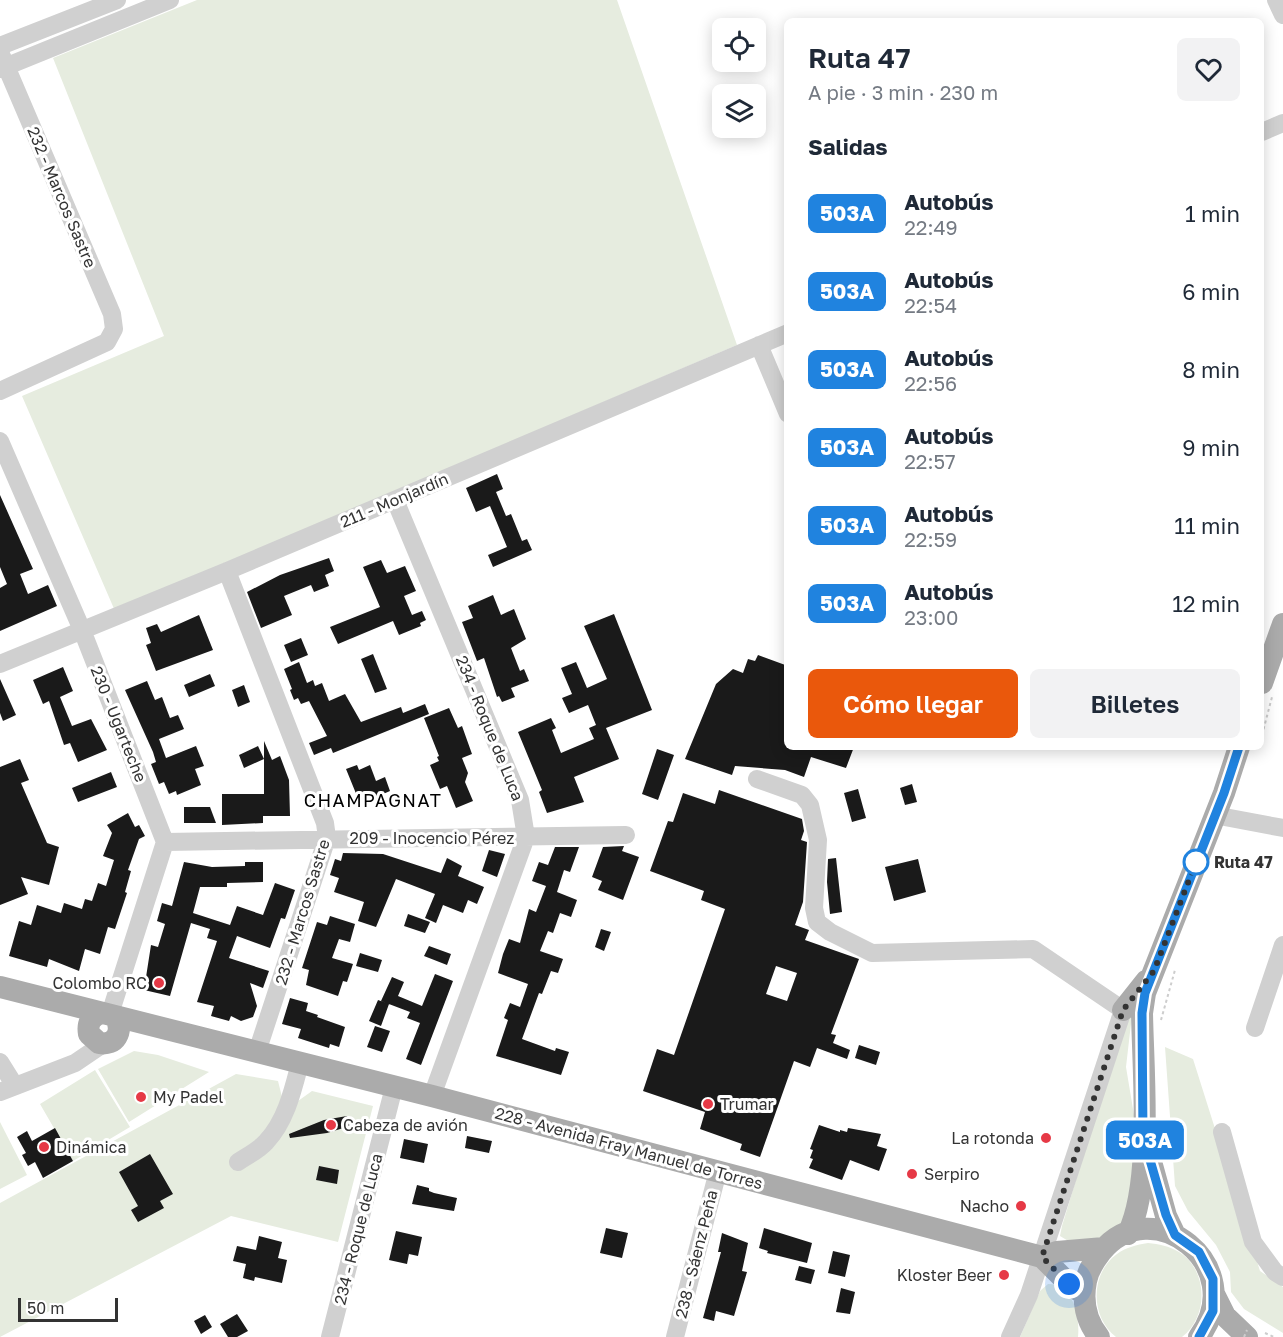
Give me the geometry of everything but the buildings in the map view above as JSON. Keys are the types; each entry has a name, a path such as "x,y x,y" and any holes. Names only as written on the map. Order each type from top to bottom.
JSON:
{"main road":[{"path":"1266,658 1283,624"},
{"path":"1128,1233 1136,1214 1142,1185 1142,1013 1145,993 1238,750"},
{"path":"1123,1010 1154,971"},
{"path":"0,987 64,1004 103,1028"},
{"name":"228 - Avenida Fray Manuel de Torres","path":"103,1028 180,1033 432,1096 1042,1257 1057,1252 1104,1248"},
{"path":"1143,1136 1166,1215 1175,1235"},
{"path":"1092,1333 1084,1294 1087,1277 1094,1262 1104,1248 1128,1233 1144,1230 1175,1235 1199,1252 1207,1265 1214,1294 1225,1316 1248,1333"},
{"path":"1042,1257 1069,1284 1084,1294"},
{"path":"1199,1337 1213,1311 1214,1294"}],"street":[{"path":"0,46 117,0"},
{"path":"2,63 170,0"},
{"path":"1276,0 1283,15"},
{"name":"232 - Marcos Sastre","path":"0,391 107,342 114,329 112,315 2,63"},
{"path":"1264,131 1283,123"},
{"name":"211 - Monjardín","path":"0,664 227,571 784,335"},
{"path":"759,345 784,404"},
{"name":"230 - Ugarteche","path":"0,441 82,630 165,842"},
{"name":"234 - Roque de Luca","path":"395,500 520,800 526,837 432,1096"},
{"name":"232 - Marcos Sastre","path":"227,571 325,823 327,838 257,1052"},
{"path":"757,779 802,795 810,805 818,840 814,908 817,922 830,932 872,953 1033,949 1123,1010 1029,1295 1010,1337"},
{"path":"1214,815 1283,828"},
{"name":"209 - Inocencio Pérez","path":"165,842 626,835"},
{"path":"0,1062 8,1089 75,1063 103,1028 165,842"},
{"path":"1255,1028 1283,945"},
{"path":"238,1161 265,1143 278,1126 289,1102 300,1063"},
{"name":"234 - Roque de Luca","path":"330,1337 394,1087"},
{"path":"1222,1132 1253,1242 1275,1272 1283,1277"},
{"name":"238 - Sáenz Peña","path":"675,1337 718,1171"}],"path":[{"path":"1161,1024 1176,964"},
{"path":"1248,1333 1274,1337"}],"shaded area":[{"path":"197,0 617,0 737,345 115,611 22,396 164,336 53,58"},
{"path":"1128,1009 1132,1015 1126,1067 1136,1127 1129,1215 1112,1236 1070,1242 1060,1236 1062,1226"},
{"path":"1165,1047 1193,1059 1260,1271 1283,1287 1283,1333 1244,1309 1231,1292 1230,1272 1216,1245 1188,1211 1175,1186"},
{"name":"My Padel","path":"134,1051 158,1055 209,1072 129,1122 98,1069"},
{"path":"95,1070 130,1127 73,1161 40,1104"},
{"path":"236,1074 278,1081 282,1097 298,1101 312,1091 373,1106 338,1242 231,1216 0,1337 0,1203"},
{"path":"0,1122 27,1175 0,1189"},
{"path":"1148,1243 1179,1252 1189,1260 1200,1281 1201,1306 1191,1328 1182,1337 1116,1337 1101,1318 1098,1307 1098,1283 1108,1262 1121,1252"},
{"path":"1048,1284 1064,1289 1074,1303 1078,1320 1078,1337 1020,1337 1040,1291"}],"bus line":[{"name":"503A","path":"1199,1337 1213,1311 1213,1279 1199,1252 1175,1235 1166,1215 1143,1136 1142,1013 1145,993 1224,793 1238,750"}],"place":[{"name":"Ruta 47","path":"1196,862"},
{"name":"Colombo RC","path":"159,983"},
{"name":"My Padel","path":"141,1097"},
{"name":"Trumar","path":"708,1104"},
{"name":"Cabeza de avión","path":"331,1125"},
{"name":"La rotonda","path":"1046,1138"},
{"name":"Dinámica","path":"44,1147"},
{"name":"Serpiro","path":"912,1174"},
{"name":"Nacho","path":"1021,1206"},
{"name":"Kloster Beer","path":"1004,1275"}],"district":[{"name":"CHAMPAGNAT","path":"373,800"}],"route":[{"path":"1069,1284 1050,1268 1042,1257 1123,1010 1154,971 1196,862"}]}
